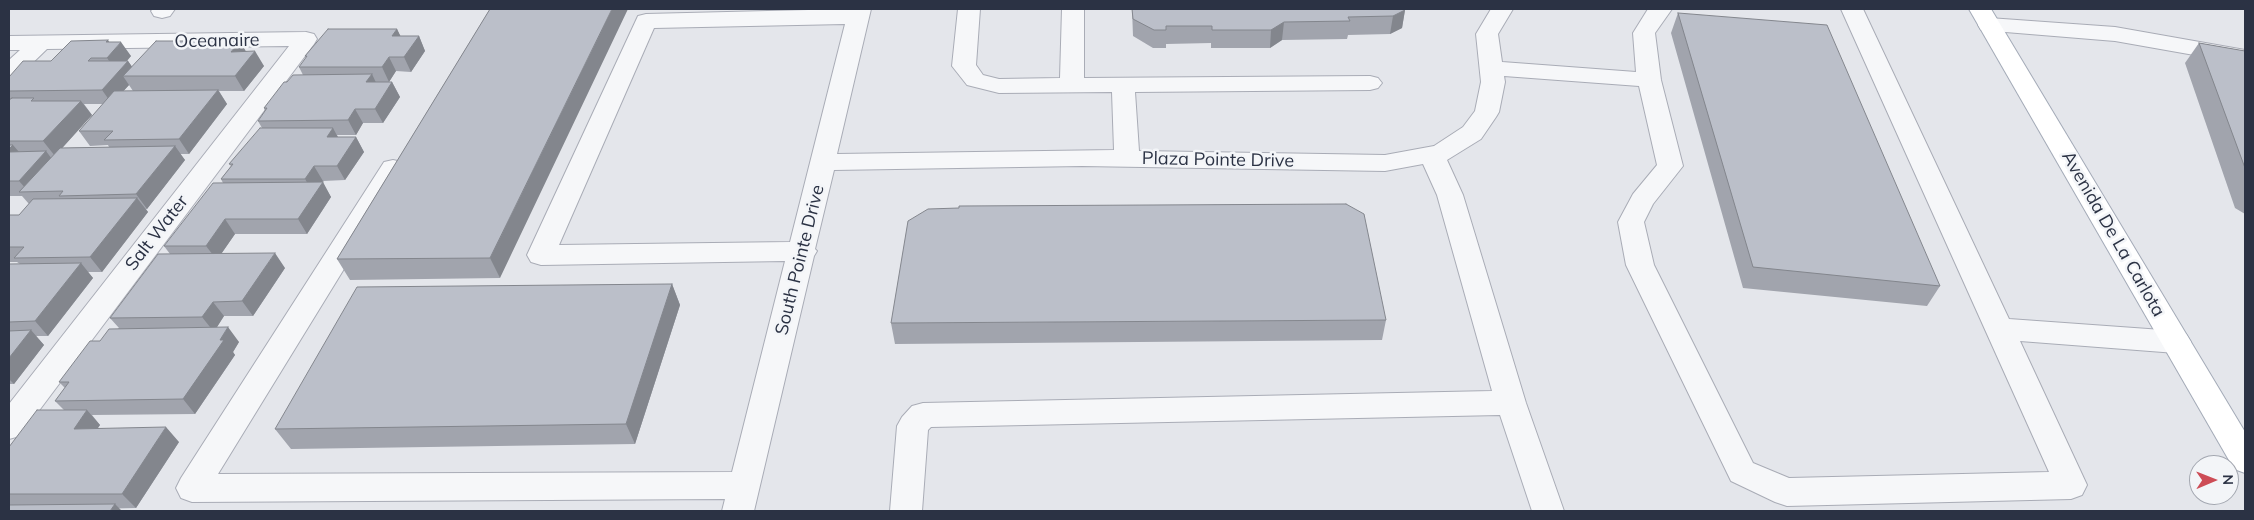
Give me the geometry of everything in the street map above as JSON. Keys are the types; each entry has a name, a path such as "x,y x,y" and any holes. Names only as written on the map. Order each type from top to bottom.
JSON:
{"main road":[{"name":"Avenida De La Carlota","path":"1985,17 2245,460"}],"street":[{"path":"969,9 964,66 975,80 999,86 1370,83"},
{"path":"1072,85 1074,9"},
{"name":"Plaza Pointe Drive","path":"824,162 1127,159 1385,163 1440,154 1472,133 1487,112 1493,82 1487,34 1502,9"},
{"path":"1661,9 1657,11 1644,33 1649,80 1670,166 1642,200 1631,222 1640,265 1742,472 1786,492 2071,485 1852,9"},
{"path":"802,251 541,255 646,21 860,13"},
{"name":"South Pointe Drive","path":"742,498 860,13"},
{"path":"1985,17 2115,34 2245,56"},
{"name":"Oceanaire","path":"9,43 306,40"},
{"name":"Salt Water","path":"9,427 306,40"},
{"path":"9,73 40,43"},
{"path":"1491,68 1649,80"},
{"path":"1123,84 1127,159"},
{"path":"407,146 192,488 742,498"},
{"path":"1432,155 1450,194 1511,403 1548,511"},
{"path":"1999,328 2176,342"},
{"path":"906,511 913,426 923,415 1511,403"}],"building":[{"path":"490,9 612,9 490,258 337,259"},
{"path":"1132,9 1405,10 1393,16 1348,17 1350,21 1284,22 1271,30 1212,30 1212,26 1166,26 1166,30 1154,30 1133,19"},
{"path":"1678,13 1827,25 1940,286 1753,267"},
{"path":"328,29 397,29 392,36 419,36 404,57 389,57 382,67 299,67 307,56 305,56"},
{"path":"108,40 106,42 121,42 107,58 91,58 88,61 128,61 102,90 9,91 9,77 23,61 51,61 71,41"},
{"path":"156,41 240,41 231,52 255,51 235,76 123,76"},
{"path":"2199,43 2245,51 2245,168"},
{"path":"372,74 366,82 392,82 375,109 355,109 348,120 258,121 267,108 264,108 284,82 287,82 293,75"},
{"path":"218,90 179,139 104,140 113,131 79,131 114,91"},
{"path":"12,98 34,98 31,101 81,101 43,141 9,141 9,100"},
{"path":"260,128 333,128 327,137 356,137 337,166 314,166 305,179 221,179 233,164 229,164"},
{"path":"175,146 136,194 59,196 63,191 19,192 60,148"},
{"path":"46,151 19,181 9,181 9,152"},
{"path":"323,182 298,219 225,219 206,246 164,246 213,183"},
{"path":"137,198 90,257 14,258 24,247 9,247 9,215 19,215 33,199"},
{"path":"1346,204 1364,214 1386,320 891,323 908,221 928,209 959,208 959,206"},
{"path":"275,253 242,301 213,302 202,317 110,318 158,254"},
{"path":"81,263 35,321 9,322 9,264"},
{"path":"672,284 626,424 275,429 357,287"},
{"path":"228,327 220,340 224,340 183,399 55,401 69,382 59,382 90,341 100,341 109,329"},
{"path":"31,330 9,358 9,331"},
{"path":"37,410 87,410 74,429 166,427 122,494 9,494 9,447"},
{"path":"115,504 110,511 9,511 9,505"}]}
